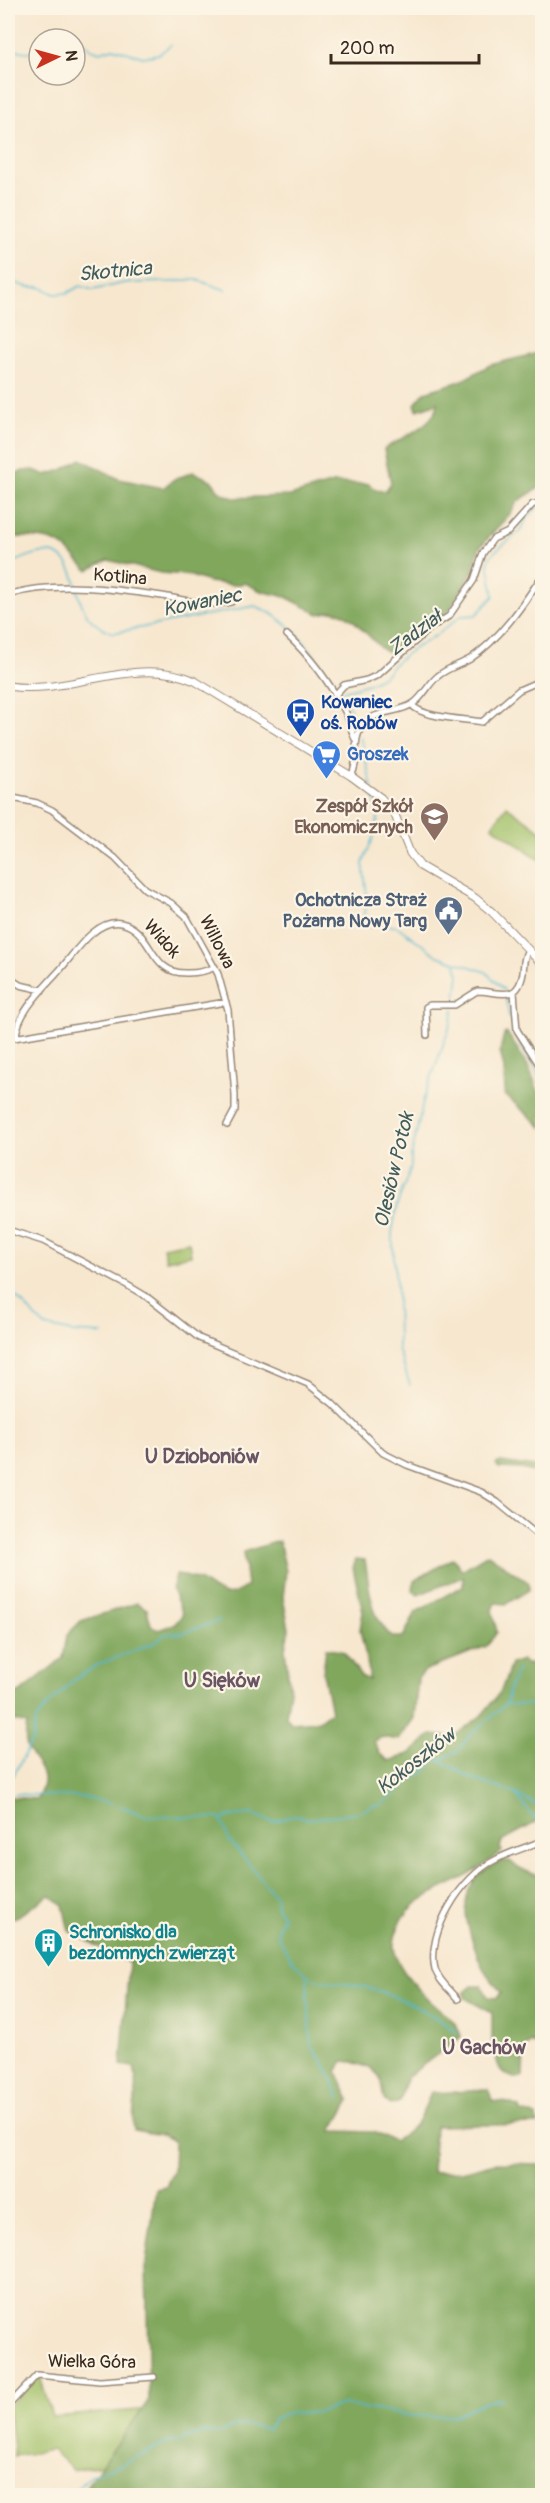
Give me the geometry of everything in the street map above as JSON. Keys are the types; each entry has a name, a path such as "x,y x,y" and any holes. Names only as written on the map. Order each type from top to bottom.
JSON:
{"street":[{"path":"335,695 345,685 378,675 430,628 449,616 474,580 483,553 494,539 508,532 529,507 540,503"},
{"path":"356,737 368,720 382,712 412,705 428,690 438,676 471,658 515,616 543,576"},
{"name":"Kotlina","path":"8,592 11,594 36,587 69,588 162,596 200,604 231,602"},
{"path":"287,635 303,649 347,716 356,737 356,763 351,776"},
{"path":"8,686 40,687 140,671 175,674 195,681 351,776 381,798 395,815 416,861 429,872 482,903 543,964"},
{"path":"412,705 415,709 425,712 482,722 519,690 543,680"},
{"name":"Willowa","path":"8,797 37,803 52,810 115,858 145,889 181,909 215,967 226,1002 230,1024 235,1095 235,1110 227,1125"},
{"name":"Widok","path":"16,1037 18,1025 42,990 64,966 73,952 96,931 114,923 126,925 138,933 169,971 177,974 202,972 215,967"},
{"path":"427,1035 426,1007 430,1005 451,1006 477,991 512,993 519,987 525,954 528,950"},
{"path":"8,977 20,985 42,990"},
{"path":"512,993 517,1030 543,1069"},
{"path":"8,1039 226,1002"},
{"path":"8,1230 43,1240 147,1296 199,1338 308,1384 332,1403 383,1453 407,1465 481,1492 543,1539"},
{"path":"458,1998 438,1976 435,1964 436,1939 445,1913 467,1882 483,1867 494,1860 543,1841"},
{"name":"Wielka Góra","path":"8,2406 37,2375 100,2381 154,2377"}],"green space":[{"path":"542,352 542,486 518,501 509,515 480,547 472,572 450,609 394,653 383,650 354,621 342,613 332,611 319,614 286,597 261,591 245,583 234,585 209,582 188,575 161,573 108,560 88,570 58,543 37,538 8,537 8,477 23,471 34,470 46,475 62,470 81,459 119,479 163,488 173,480 193,472 211,480 220,492 233,498 290,496 333,483 369,484 376,490 385,491 391,483 384,449 425,424 436,411 438,403 417,410 415,404 425,392 461,381 490,365"},
{"path":"507,806 542,832 542,861 492,826"},
{"path":"507,1033 527,1064 539,1093 542,1095 542,1127 505,1095 504,1069 500,1051 504,1034"},
{"path":"189,1242 191,1255 166,1260 163,1247"},
{"path":"501,1462 542,1468 542,1474 522,1469 499,1468 496,1464"},
{"path":"279,1541 286,1571 283,1598 289,1629 285,1648 290,1691 286,1716 291,1723 319,1721 331,1711 323,1673 326,1648 344,1652 361,1676 369,1680 360,1630 363,1611 353,1568 356,1559 365,1560 375,1611 384,1629 392,1637 403,1637 416,1612 463,1586 463,1577 418,1595 413,1591 414,1581 453,1558 462,1570 488,1554 529,1583 529,1590 506,1604 495,1603 492,1610 497,1632 487,1646 426,1670 418,1678 414,1718 399,1740 382,1737 374,1741 380,1754 389,1761 411,1753 431,1735 453,1737 482,1715 501,1691 511,1664 522,1660 528,1665 540,1659 542,1654 542,1819 502,1841 500,1848 502,1852 479,1868 417,1903 401,1921 394,1940 395,1954 406,1974 431,2002 456,2024 461,2037 407,2077 400,2102 390,2105 384,2100 380,2077 372,2069 343,2061 337,2072 350,2100 332,2131 373,2132 394,2141 418,2121 431,2092 489,2090 492,2101 509,2103 520,2107 521,2112 537,2116 538,2124 435,2126 432,2172 465,2171 495,2163 542,2164 542,2495 80,2495 149,2400 146,2263 156,2189 166,2187 173,2170 174,2141 162,2135 134,2130 136,2076 134,2067 121,2065 129,1963 69,1931 63,1905 49,1895 8,1920 8,1797 37,1799 43,1781 40,1768 26,1743 27,1724 8,1719 8,1695 19,1693 63,1658 67,1635 81,1621 137,1603 147,1609 151,1625 158,1630 175,1624 183,1614 172,1590 176,1575 198,1580 220,1593 229,1595 247,1586 243,1552"},
{"path":"501,1861 510,1861 518,1868 542,1877 542,2048 532,2042 524,2049 523,2076 518,2079 502,2072 496,2055 492,2053 492,2013 465,1998 464,1993 472,1986 482,1986 488,1997 496,1998 501,1993 479,1961 470,1932 466,1907 471,1886 488,1868"},
{"path":"40,2376 52,2417 189,2406 114,2463 73,2470 52,2450 14,2456 8,2406"}],"waterway":[{"path":"87,46 100,52 113,48 143,57 159,54 171,45"},
{"path":"8,49 27,52"},
{"name":"Skotnica","path":"8,281 28,287 40,287 55,294 67,293 80,286 93,290 124,283 194,279 226,290"},
{"name":"Zadział","path":"343,691 371,683 385,675 396,662 413,649 461,616 476,615 494,596 488,562 492,554 519,532 528,517 540,505"},
{"name":"Kowaniec","path":"8,565 41,553 58,555 71,570 76,584"},
{"name":"Kowaniec","path":"77,589 88,617 98,626 113,633 255,606 269,612 292,630 312,652 338,689"},
{"name":"Kowaniec","path":"341,693 358,729"},
{"name":"Kowaniec","path":"360,736 372,787"},
{"name":"Kowaniec","path":"375,797 378,819 363,863 367,896 363,920 370,927 382,924 398,927 438,956 486,972 504,990"},
{"name":"Olesiów Potok","path":"455,1004 459,975 456,964"},
{"name":"Kowaniec","path":"505,995 509,1016 521,1046 536,1070 542,1087"},
{"name":"Olesiów Potok","path":"410,1385 398,1349 397,1294 392,1233 397,1205 411,1167 411,1157 424,1098 451,1023 454,1008"},
{"path":"8,1289 45,1326 71,1332 103,1334"},
{"path":"8,1781 12,1778 32,1741 36,1720 74,1680 97,1665 156,1642 165,1634 184,1633 220,1620"},
{"path":"506,1704 510,1686 518,1669"},
{"name":"Kokoszków","path":"120,1806 145,1816 221,1820 230,1816 252,1814 272,1822 297,1815 309,1819 360,1812 371,1806 381,1805 418,1775 425,1772 434,1760 440,1760 458,1751 471,1734 506,1704 542,1705"},
{"path":"440,1760 473,1779 514,1793 542,1808"},
{"name":"Kokoszków","path":"15,1794 83,1797 112,1804"},
{"path":"517,1796 542,1828"},
{"path":"222,1821 229,1840 276,1897 277,1908 283,1916 278,1927 279,1937 295,1964 305,1973 324,1982 373,1989 397,1998 427,2013 458,2033"},
{"path":"307,1976 311,2046 327,2068 340,2099"},
{"path":"69,2496 91,2475 120,2465 167,2443 204,2432 221,2433 232,2427 243,2425 268,2429 275,2418 290,2412 301,2414 317,2412 343,2405 414,2416 453,2416 483,2403 502,2398"}],"place":[{"name":"Kowaniec oś. Robów","path":"300,738"},
{"name":"Groszek","path":"326,780"},
{"name":"Zespół Szkół Ekonomicznych","path":"434,842"},
{"name":"Ochotnicza Straż Pożarna Nowy Targ","path":"448,936"},
{"name":"Schronisko dla bezdomnych zwierząt","path":"48,1968"}],"district":[{"name":"U Dzioboniów","path":"202,1456"},
{"name":"U Sięków","path":"222,1680"},
{"name":"U Gachów","path":"484,2047"}]}
